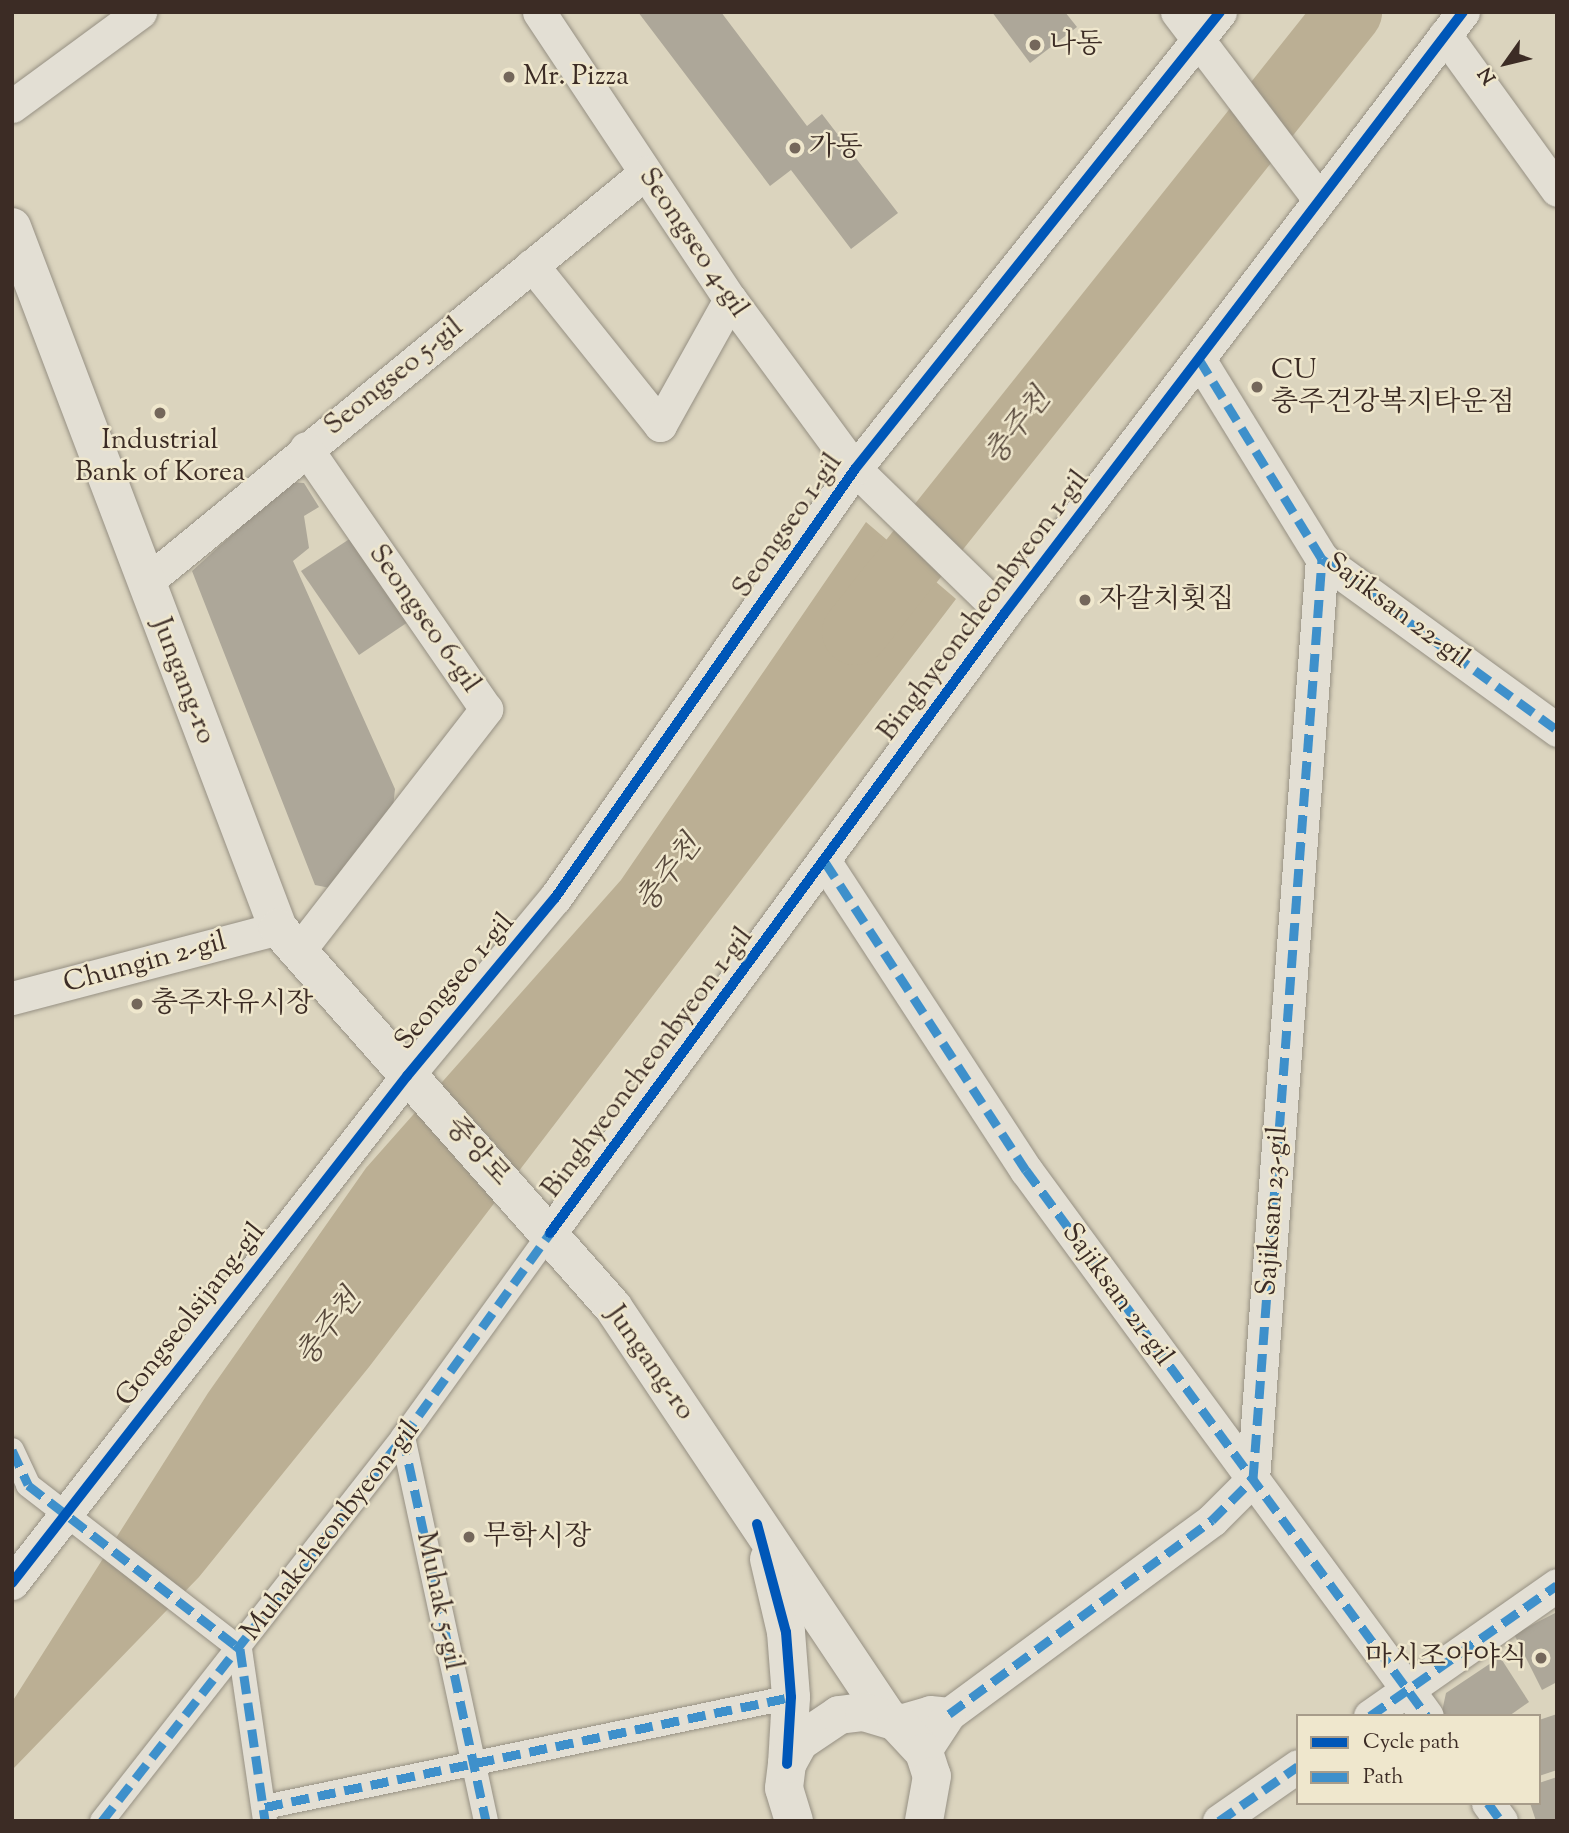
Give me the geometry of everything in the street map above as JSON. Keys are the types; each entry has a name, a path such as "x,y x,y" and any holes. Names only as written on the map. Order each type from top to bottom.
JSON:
{"main road":[{"name":"Jungang-ro","path":"12,227 145,583 287,941 415,1085"},
{"name":"중앙로","path":"415,1085 540,1222"},
{"name":"Jungang-ro","path":"540,1222 620,1318 757,1524"},
{"path":"757,1524 775,1578 791,1697 784,1788 794,1821"},
{"path":"757,1524 892,1720 924,1752 932,1787 924,1821"},
{"path":"787,1764 799,1742 839,1715 892,1720"}],"street":[{"path":"12,106 140,12"},
{"name":"Seongseo 4-gil","path":"539,12 730,299 855,469 1004,614"},
{"path":"1177,12 1318,198"},
{"name":"Seongseo 1-gil","path":"415,1085 555,898 855,469 1220,12"},
{"path":"1454,24 1557,190"},
{"name":"Binghyeoncheonbyeon 1-gil","path":"540,1222 825,862 1004,614 1318,198 1454,24"},
{"name":"Seongseo 5-gil","path":"145,583 306,448 645,173"},
{"path":"532,265 660,425 730,299"},
{"name":"Sajiksan 22-gil","path":"1199,359 1322,559 1557,730"},
{"name":"Seongseo 6-gil","path":"287,941 486,709 306,448"},
{"name":"Sajiksan 23-gil","path":"1253,1479 1322,559"},
{"name":"Sajiksan 21-gil","path":"825,862 1026,1170 1417,1702"},
{"name":"Chungin 2-gil","path":"12,998 287,941"},
{"name":"Gongseolsijang-gil","path":"12,1583 75,1523 415,1085"},
{"name":"Muhakcheonbyeon-gil","path":"102,1821 240,1649 403,1437 540,1222"},
{"name":"Muhak 5-gil","path":"403,1437 486,1821"},
{"path":"12,1450 28,1485 240,1649 265,1814 474,1765 791,1697"},
{"path":"924,1752 949,1714 1212,1520 1253,1479"},
{"path":"1377,1714 1417,1702 1557,1585"},
{"path":"892,1720 930,1712 949,1714"},
{"path":"1219,1821 1296,1767"},
{"path":"1489,1805 1501,1821"}],"water":[{"path":"866,522 956,599 369,1367 199,1577 12,1770 12,1702 208,1393 366,1168 621,880"}],"building":[{"name":"가동","path":"638,12 721,12 807,126 822,114 898,213 851,249 791,170 770,186"},
{"name":"나동","path":"992,12 1065,12 1077,27 1030,63"},
{"path":"290,482 304,483 319,507 304,516 309,548 293,561 395,789 392,817 330,888 315,885 192,571"},
{"path":"351,538 408,622 359,655 301,571"},
{"name":"마시조아야식","path":"1557,1612 1557,1682 1542,1690 1514,1634"},
{"path":"1500,1657 1529,1702 1512,1714 1441,1714 1446,1693"},
{"path":"1557,1714 1557,1770 1541,1775 1541,1719"},
{"path":"1557,1777 1557,1821 1536,1821 1531,1805 1541,1805 1541,1782"}],"waterway":[{"name":"충주천","path":"855,632 1349,12"}],"marked path":[{"path":"1199,359 1322,559 1557,730"},
{"path":"949,1714 1212,1520 1253,1479 1322,559"},
{"path":"825,862 1026,1170 1426,1714"},
{"path":"102,1821 403,1437 550,1233"},
{"path":"403,1437 486,1821"},
{"path":"12,1450 28,1485 240,1649 265,1821"},
{"path":"1373,1714 1557,1585"},
{"path":"265,1807 791,1697"},
{"path":"1219,1821 1296,1767"},
{"path":"1489,1805 1501,1821"}],"cycle path":[{"path":"12,1583 407,1076 555,898 855,469 1220,12"},
{"path":"550,1233 1004,614 1463,12"},
{"path":"757,1524 786,1632 791,1697 787,1764"}],"place":[{"name":"나동","path":"1035,45"},
{"name":"Mr. Pizza","path":"509,77"},
{"name":"가동","path":"795,148"},
{"name":"CU 충주건강복지타운점","path":"1257,387"},
{"name":"Industrial Bank of Korea","path":"160,413"},
{"name":"자갈치횟집","path":"1085,600"},
{"name":"충주자유시장","path":"137,1004"},
{"name":"무학시장","path":"469,1537"},
{"name":"마시조아야식","path":"1541,1658"}]}
